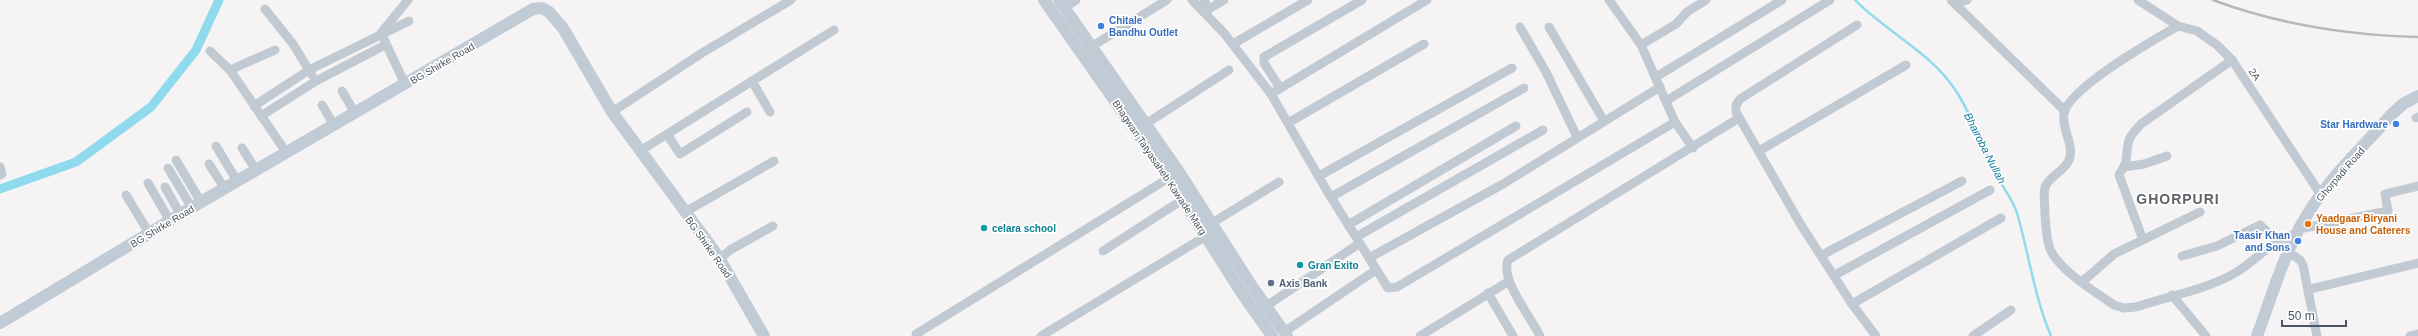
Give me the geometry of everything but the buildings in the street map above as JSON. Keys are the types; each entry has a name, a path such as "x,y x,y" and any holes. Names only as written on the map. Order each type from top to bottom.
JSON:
{"street":[{"path":"381,33 408,0"},
{"path":"612,112 702,53 791,0"},
{"name":"Bhagwan Tatyasaheb Kawade Marg","path":"1044,0 1087,50 1211,230 1261,310 1281,334"},
{"path":"1062,4 1076,0"},
{"path":"1087,50 1167,0"},
{"path":"1192,0 1233,44 1271,94 1331,197 1388,288 1397,287 1675,122"},
{"path":"1204,0 1209,9 1224,0"},
{"path":"1205,13 1227,0"},
{"path":"1233,44 1308,0"},
{"path":"1280,88 1264,63 1264,57 1362,0"},
{"path":"1271,94 1427,0"},
{"path":"1609,0 1641,45 1675,122 1693,148"},
{"path":"1641,45 1676,24 1687,12 1706,0"},
{"path":"1656,78 1782,0"},
{"path":"1666,102 1830,0"},
{"path":"1953,1 1967,0"},
{"name":"2A","path":"2138,0 2178,26 2197,32 2217,44 2232,60 2321,195"},
{"path":"1953,1 2065,111"},
{"name":"BG Shirke Road","path":"0,323 180,214 543,4 563,28 612,112 720,259 764,336"},
{"name":"Bhagwan Tatyasaheb Kawade Marg","path":"1062,4 1087,50"},
{"path":"265,9 293,44 316,82"},
{"path":"254,106 309,70 381,33 409,21"},
{"path":"1857,25 1740,99 1736,105 1739,118 1822,255 1852,304 1876,336"},
{"path":"2178,26 2098,78 2078,95 2065,111 2063,122 2071,153 2063,169 2046,185 2046,234 2050,250 2059,262 2082,282 2114,305 2124,308 2136,307 2216,283 2235,273 2276,241 2298,232 2388,211 2385,194 2418,186"},
{"path":"1520,27 1546,72 1576,137"},
{"path":"1549,27 1604,122"},
{"path":"640,151 834,30"},
{"path":"381,33 405,84"},
{"path":"261,116 316,82 385,44"},
{"path":"1288,123 1424,44"},
{"path":"230,70 275,50"},
{"path":"210,51 230,70 286,152"},
{"path":"2143,240 2120,180 2120,175 2124,167 2126,145 2131,135 2141,124 2232,60"},
{"path":"1759,151 1906,65"},
{"path":"1319,176 1512,68"},
{"path":"1141,127 1229,70"},
{"path":"752,81 770,112"},
{"path":"1369,258 1503,184 1576,137 1604,122 1660,87"},
{"path":"1331,197 1524,88"},
{"path":"342,91 355,113"},
{"name":"Ghorpadi Road","path":"2258,336 2288,252 2298,232 2321,195 2391,115 2403,104 2418,96"},
{"path":"322,105 334,124"},
{"path":"667,134 680,154 747,112"},
{"path":"1537,335 1509,281 1506,266 1513,256 1693,148 1739,118"},
{"path":"1348,225 1516,126"},
{"name":"Bhagwan Tatyasaheb Kawade Marg","path":"1141,127 1182,200 1211,230"},
{"path":"1261,310 1358,240 1543,130"},
{"path":"216,146 237,181"},
{"path":"242,148 256,170"},
{"path":"2124,167 2144,164 2167,156"},
{"path":"176,160 197,205"},
{"path":"685,212 774,161"},
{"path":"209,164 225,189"},
{"path":"0,167 2,174 0,175"},
{"path":"168,168 197,205"},
{"path":"918,336 916,334 1169,178"},
{"path":"1822,255 1962,181"},
{"path":"1041,336 1211,230 1279,182"},
{"path":"148,183 170,221"},
{"path":"165,187 180,214"},
{"path":"1835,275 1990,190"},
{"path":"126,195 149,234"},
{"path":"1103,251 1182,200"},
{"path":"2082,282 2114,254 2200,212"},
{"path":"1852,304 2001,218"},
{"path":"2182,256 2217,246 2260,225 2276,241"},
{"path":"720,259 730,250 774,226"},
{"path":"2288,252 2300,260 2303,264 2310,289 2318,336"},
{"path":"2310,289 2418,263"},
{"path":"1281,334 1376,270"},
{"path":"1420,336 1509,281"},
{"path":"1488,293 1513,336"},
{"path":"2172,295 2206,336"},
{"path":"1973,336 2011,310"},
{"path":"2410,336 2418,334"}],"waterway":[{"path":"0,189 76,162 151,107 196,50 219,0"},
{"name":"Bhairoba Nullah","path":"1855,0 1934,65 1946,77 1962,101 1997,176 2017,213 2040,306 2051,336"}],"railway":[{"path":"2213,0 2263,16 2314,27 2365,34 2418,37"}],"place":[{"name":"Chitale Bandhu Outlet","path":"1101,26"},
{"name":"Star Hardware","path":"2396,124"},
{"name":"Yaadgaar Biryani House and Caterers","path":"2308,224"},
{"name":"celara school","path":"984,228"},
{"name":"Taasir Khan and Sons","path":"2298,241"},
{"name":"Gran Exito","path":"1300,265"},
{"name":"Axis Bank","path":"1271,283"}],"district":[{"name":"GHORPURI","path":"2178,199"}]}
